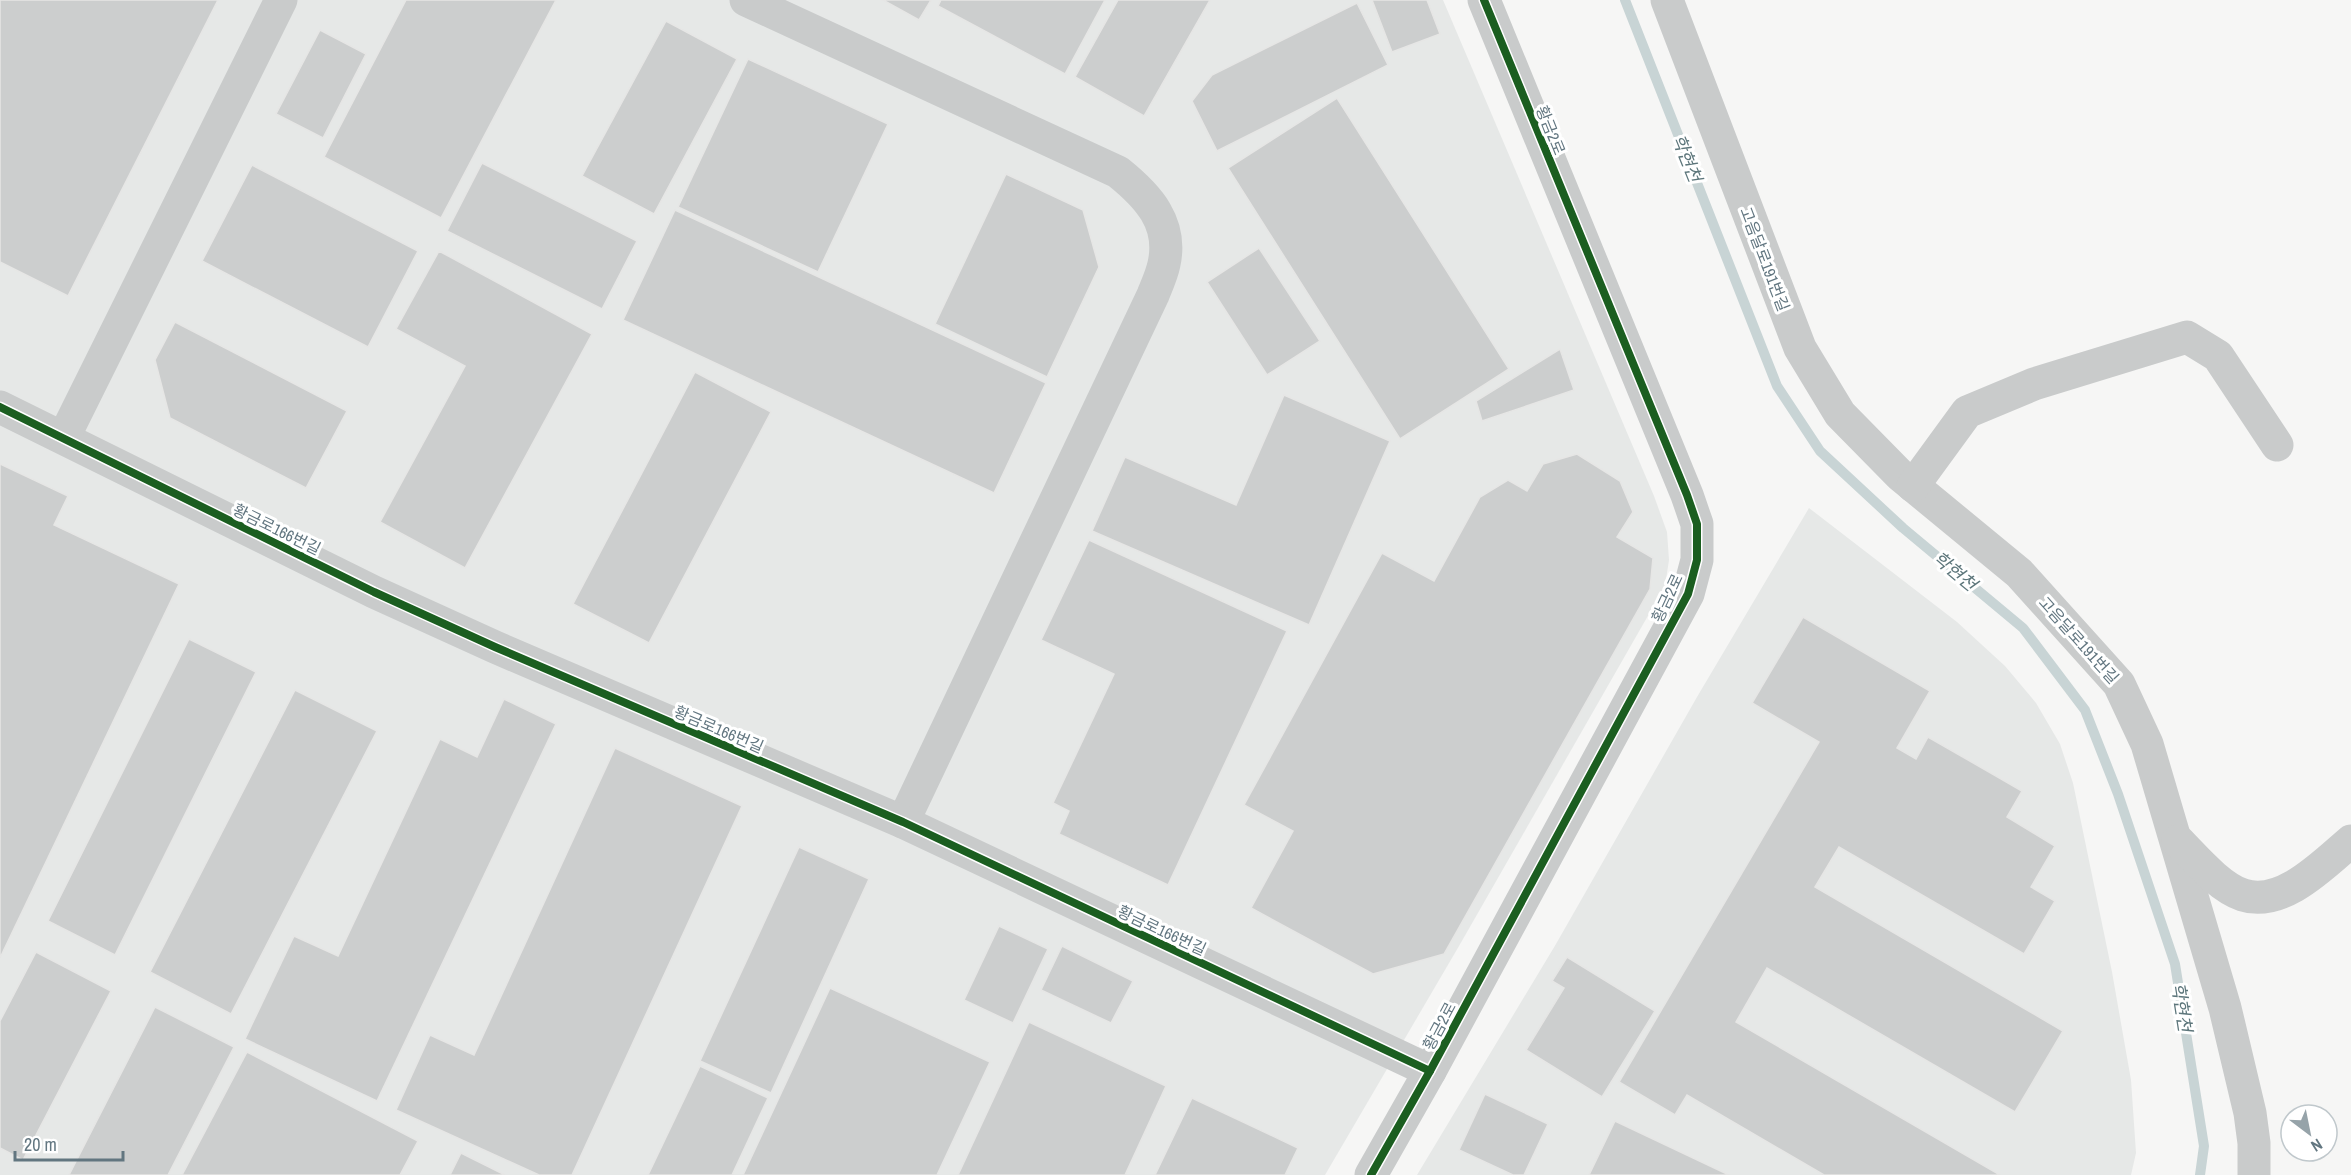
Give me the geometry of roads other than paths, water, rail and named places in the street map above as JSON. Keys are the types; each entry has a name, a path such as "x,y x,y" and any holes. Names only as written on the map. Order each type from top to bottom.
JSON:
{"street":[{"path":"64,437 281,0"},
{"path":"746,0 1118,172 1142,191 1159,214 1167,238 1164,264 1153,295 903,822"},
{"name":"황금2로","path":"1371,1175 1430,1071 1688,594 1697,560 1697,524 1687,495 1484,0"},
{"name":"고음달로191번길","path":"1667,0 1800,348 1840,414 1900,475 2019,573 2119,684 2147,744 2225,1008 2250,1113 2254,1143 2254,1175"},
{"path":"1913,486 1967,412 2034,384 2187,337 2218,356 2277,445"},
{"name":"황금로166번길","path":"0,407 374,592 495,648 903,822 1430,1071"},
{"path":"2176,840 2218,880 2243,895 2272,896 2301,883 2351,841"}],"waterway":[{"name":"학현천","path":"1625,0 1777,386 1820,451 1903,528 2023,628 2085,710 2118,794 2175,964 2204,1146 2200,1175"}]}
